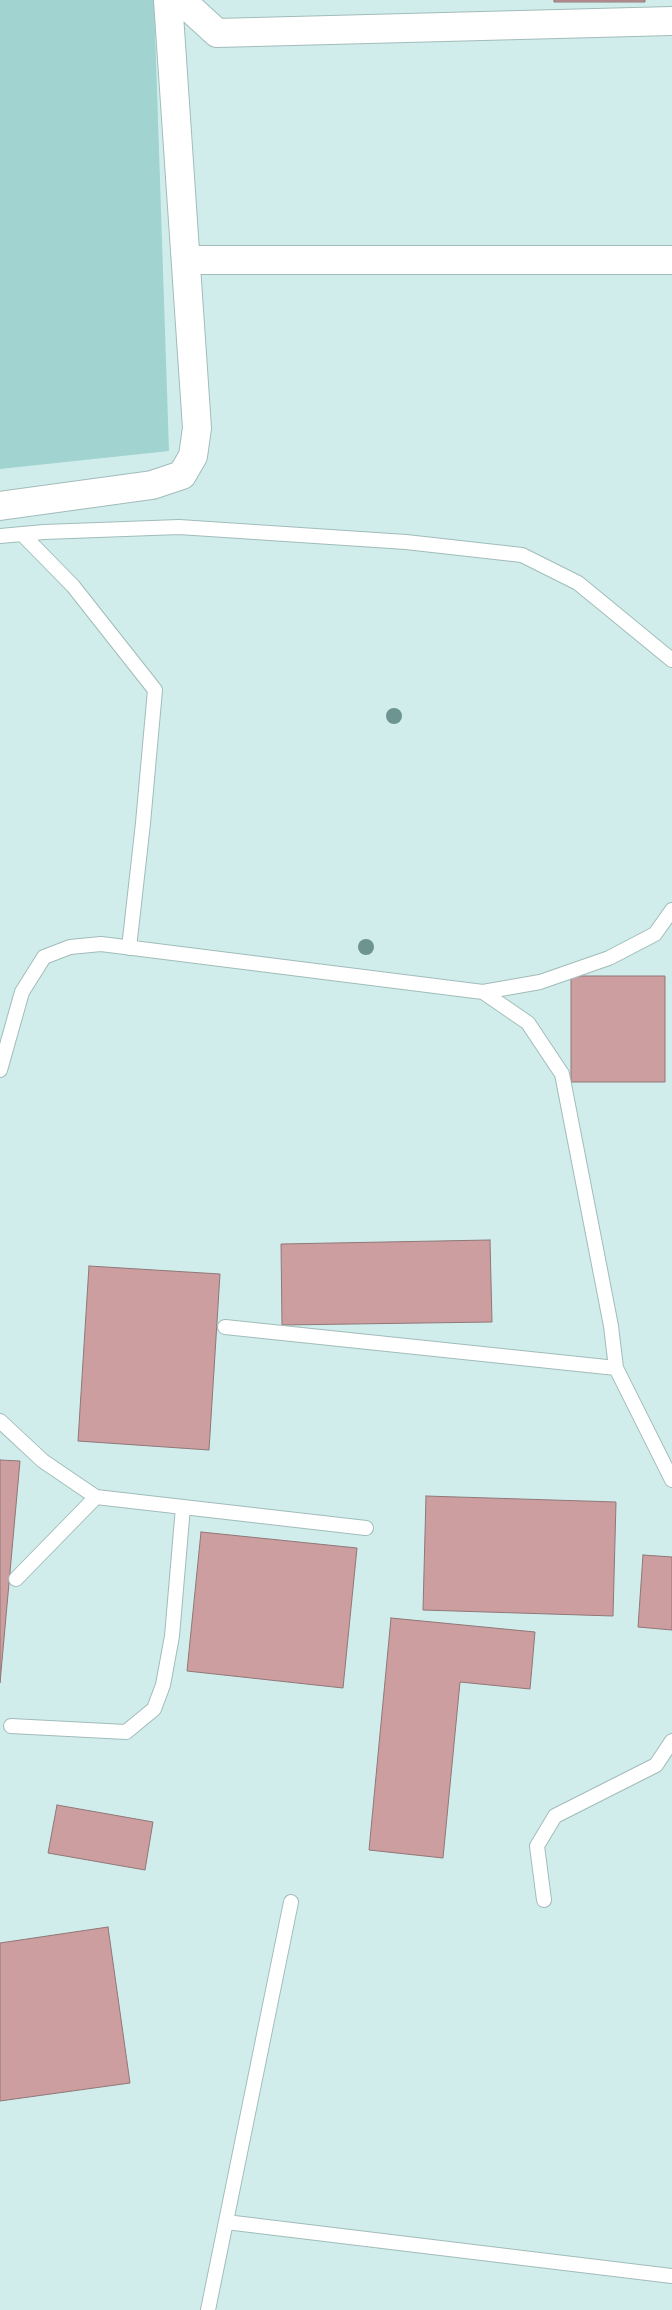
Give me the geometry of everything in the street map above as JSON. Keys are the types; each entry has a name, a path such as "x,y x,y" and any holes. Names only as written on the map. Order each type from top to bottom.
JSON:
{"street":[{"path":"0,506 152,485 182,475 193,456 197,428 168,0"},
{"path":"181,0 217,33 525,27 672,21"},
{"path":"186,260 672,260"}],"lane":[{"path":"0,536 179,527 406,542 522,555 578,583 672,660"},
{"path":"22,534 73,586 155,690 143,823 128,948"},
{"path":"0,1070 22,992 44,957 70,947 101,944 483,992 540,982 609,958 655,934 672,910"},
{"path":"483,992 528,1023 562,1074 611,1326 616,1368 672,1480"},
{"path":"225,1327 616,1368"},
{"path":"0,1421 43,1461 96,1497 366,1528"},
{"path":"16,1579 96,1497"},
{"path":"11,1726 126,1732 154,1709 163,1685 172,1636 184,1507"},
{"path":"544,1900 537,1846 555,1816 656,1765 672,1741"},
{"path":"208,2310 291,1902"},
{"path":"226,2222 672,2276"}],"shaded area":[{"path":"0,0 154,0 169,451 0,469"}],"building":[{"path":"554,0 645,0 645,2 554,2"},
{"path":"571,976 665,976 665,1082 571,1082"},
{"path":"490,1240 492,1322 282,1325 281,1244"},
{"path":"89,1266 220,1274 209,1450 78,1441"},
{"path":"0,1460 20,1461 0,1683"},
{"path":"426,1496 616,1502 613,1616 423,1610"},
{"path":"201,1532 357,1548 343,1688 187,1671"},
{"path":"643,1555 672,1557 672,1630 638,1627"},
{"path":"391,1618 535,1632 530,1689 460,1682 443,1858 369,1850"},
{"path":"57,1805 153,1822 145,1870 48,1853"},
{"path":"108,1927 130,2083 0,2101 0,1943"}]}
